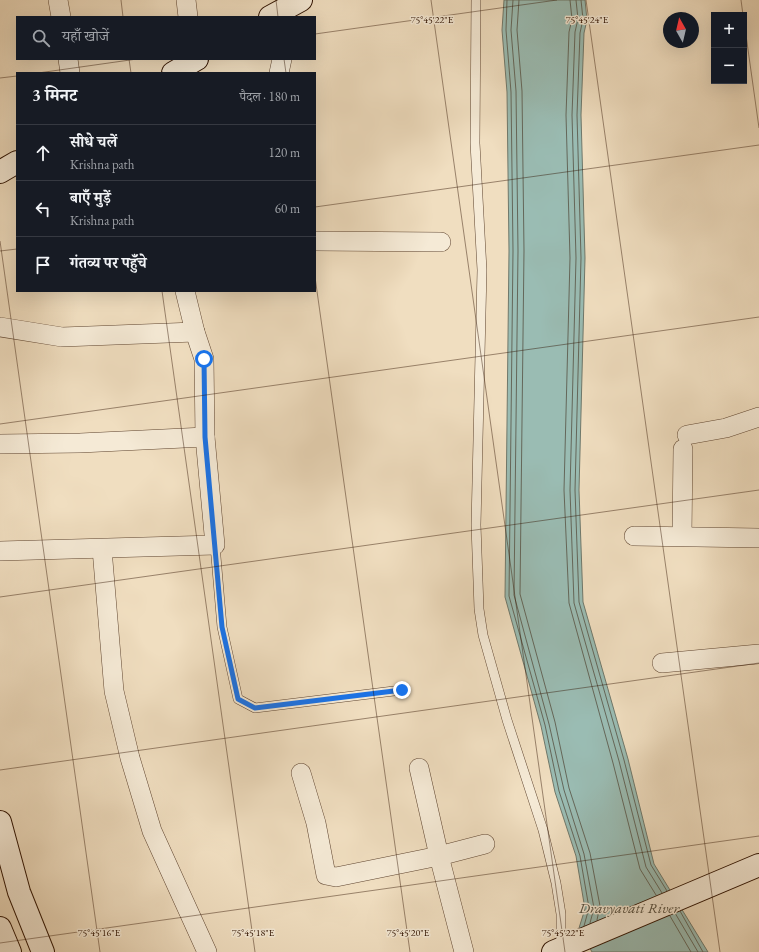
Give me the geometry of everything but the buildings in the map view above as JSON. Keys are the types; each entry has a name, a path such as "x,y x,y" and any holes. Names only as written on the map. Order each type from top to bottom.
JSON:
{"street":[{"path":"58,0 61,16"},
{"path":"186,0 188,16"},
{"path":"272,16 293,6"},
{"path":"68,60 70,72"},
{"path":"175,72 195,60"},
{"path":"279,72 282,60"},
{"path":"0,172 16,163"},
{"path":"316,241 441,242"},
{"path":"0,551 215,545 205,437 204,359 195,332 185,292"},
{"path":"0,327 62,338 195,332"},
{"path":"682,536 685,442 759,417"},
{"path":"0,444 80,444 205,437"},
{"path":"634,536 759,538"},
{"path":"102,549 114,691 130,758 152,831 207,952"},
{"path":"662,663 759,654"},
{"path":"419,768 439,856 464,952"},
{"path":"302,773 316,823 326,875 336,877 439,856 485,844"},
{"path":"0,822 19,892 44,952"},
{"path":"561,949 759,865"},
{"path":"0,928 10,952"}],"lane":[{"path":"476,0 475,143 482,270 476,525 479,609 483,634 507,720 544,830 556,883 561,914 561,949"},
{"path":"215,545 222,627 238,699 255,708 402,690"}],"water":[{"name":"Dravyavati River","path":"504,0 585,0 587,20 584,33 581,115 585,258 579,490 583,602 628,759 654,864 708,952 592,952 579,928 585,909 576,856 555,792 541,726 505,597 509,251 507,92 502,30"}],"route":[{"path":"204,359 205,437 222,627 238,699 255,708 402,690"}]}
